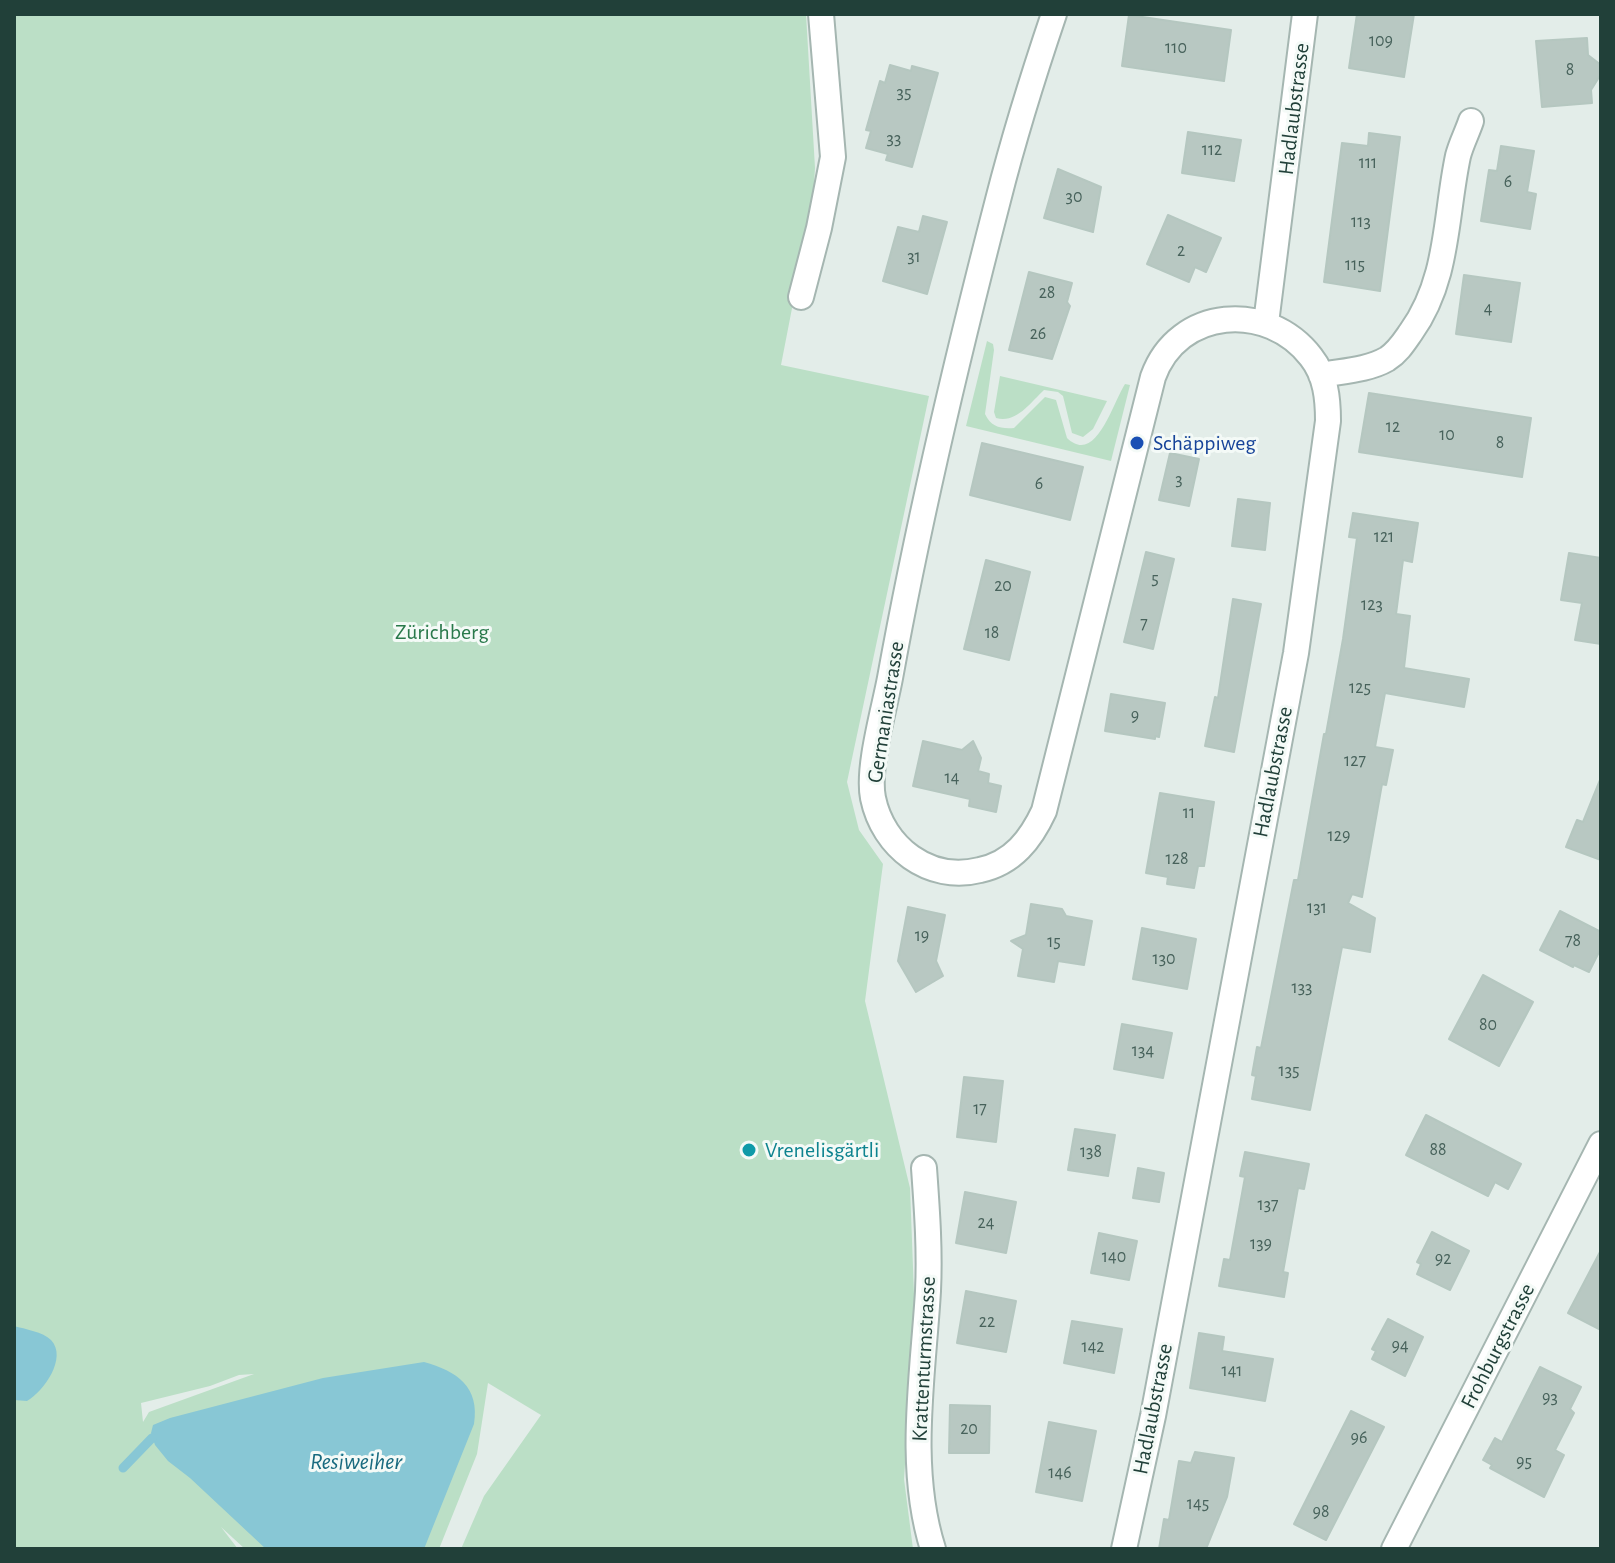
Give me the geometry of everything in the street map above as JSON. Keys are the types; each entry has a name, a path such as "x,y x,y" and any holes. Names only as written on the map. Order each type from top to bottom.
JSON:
{"street":[{"path":"801,297 833,157 821,14"},
{"name":"Germaniastrasse","path":"1054,14 1020,115 965,328 901,615 874,767 872,795 880,823 896,846 918,862 949,872 981,870 1015,853 1034,832 1044,811 1157,363 1179,339 1207,324 1233,319 1266,323"},
{"name":"Hadlaubstrasse","path":"1124,1549 1153,1416 1296,653 1328,421 1328,397 1311,357 1288,334 1266,323 1305,14"},
{"path":"1321,375 1370,366 1387,359 1399,349 1416,325 1433,296 1441,266 1459,153 1471,121"},
{"name":"Frohburgstrasse","path":"1394,1549 1601,1144"},
{"name":"Krattenturmstrasse","path":"924,1168 929,1231 919,1421 921,1500 933,1549"}],"green space":[{"name":"Zürichberg","path":"14,14 806,14 815,168 813,200 781,365 929,396 847,782 859,830 883,864 865,1001 910,1188 915,1320 904,1479 913,1549 461,1549 484,1496 541,1415 488,1383 477,1454 439,1549 245,1549 221,1527 238,1549 14,1549","holes":["254,1374 149,1412 143,1422 141,1403 210,1386 239,1375"]},
{"path":"987,341 993,344 994,350 985,414 990,422 1001,427 1014,428 1045,397 1056,400 1067,438 1077,444 1087,444 1102,428 1125,384 1130,385 1111,461 966,426"},
{"path":"1000,376 1107,401 1093,429 1083,437 1072,433 1063,396 1058,392 1044,390 1016,415 996,418 994,412"}],"water":[{"path":"14,1326 43,1335 56,1347 57,1356 51,1374 40,1390 27,1401 14,1400"},
{"name":"Resiweiher","path":"424,1362 447,1370 464,1382 470,1390 475,1411 474,1424 424,1549 266,1549 168,1461 155,1445 151,1433 153,1425 170,1418 323,1378"}],"building":[{"path":"1357,14 1414,14 1404,77 1349,68"},
{"path":"1129,15 1231,30 1224,81 1122,66"},
{"path":"1587,38 1588,55 1601,65 1601,74 1591,90 1592,103 1542,107 1536,41"},
{"path":"890,65 911,71 912,66 938,73 912,167 886,160 888,154 866,148 871,131 866,130 880,81 885,83"},
{"path":"1188,132 1241,140 1234,181 1182,173"},
{"path":"1369,133 1400,137 1380,291 1324,282 1342,143 1368,146"},
{"path":"1501,146 1534,151 1527,192 1536,194 1530,229 1481,221 1489,170 1497,171"},
{"path":"1058,169 1101,187 1093,232 1044,218"},
{"path":"1168,215 1221,238 1206,272 1195,267 1189,282 1147,264"},
{"path":"923,216 947,222 927,294 883,281 898,227 919,232"},
{"path":"1029,272 1072,283 1067,302 1070,306 1052,359 1009,350"},
{"path":"1464,275 1520,283 1511,342 1456,334"},
{"path":"1369,393 1531,418 1522,477 1359,452"},
{"path":"982,443 1083,467 1070,520 970,495"},
{"path":"1170,453 1199,459 1189,506 1159,500"},
{"path":"1238,499 1270,503 1265,550 1232,546"},
{"path":"1353,513 1418,523 1412,562 1403,560 1396,614 1410,616 1404,668 1469,679 1464,707 1385,693 1375,747 1393,750 1386,785 1382,784 1362,897 1352,894 1348,903 1375,918 1370,952 1342,947 1310,1110 1252,1099 1256,1076 1252,1075 1257,1047 1261,1048 1294,880 1298,880 1326,734 1357,538 1349,537"},
{"path":"1146,552 1174,559 1153,649 1124,642"},
{"path":"1569,553 1601,558 1601,644 1575,640 1582,603 1561,600"},
{"path":"986,560 1030,572 1009,660 964,649"},
{"path":"1233,599 1261,604 1234,752 1205,746 1215,697 1218,698"},
{"path":"1111,694 1165,703 1159,737 1155,736 1155,739 1105,731"},
{"path":"923,741 962,750 973,741 981,758 978,771 989,774 988,783 1001,786 996,812 969,806 970,799 913,786"},
{"path":"1600,780 1601,860 1566,847 1577,820 1583,822"},
{"path":"1160,793 1214,802 1204,866 1198,866 1194,888 1167,884 1168,877 1146,873"},
{"path":"1031,904 1062,909 1066,916 1092,921 1084,965 1058,961 1054,982 1018,976 1023,949 1011,941 1026,935"},
{"path":"908,907 945,915 936,961 943,976 916,992 898,961"},
{"path":"1560,911 1601,932 1601,948 1589,972 1540,950"},
{"path":"1142,928 1196,939 1187,989 1133,979"},
{"path":"1483,975 1533,1002 1499,1066 1449,1039"},
{"path":"1122,1024 1172,1033 1163,1078 1114,1069"},
{"path":"964,1077 1003,1081 996,1142 957,1137"},
{"path":"1426,1115 1521,1164 1508,1189 1495,1182 1488,1196 1406,1155"},
{"path":"1075,1129 1115,1135 1108,1176 1068,1170"},
{"path":"1245,1152 1309,1164 1304,1189 1298,1188 1283,1272 1288,1273 1284,1297 1219,1286 1224,1259 1230,1260 1245,1177 1240,1176"},
{"path":"1138,1168 1164,1173 1159,1202 1133,1198"},
{"path":"965,1192 1016,1202 1006,1253 956,1243"},
{"path":"1432,1232 1469,1251 1450,1290 1417,1274 1421,1264 1417,1262"},
{"path":"1099,1233 1137,1241 1129,1280 1091,1273"},
{"path":"1601,1250 1601,1330 1568,1313"},
{"path":"966,1291 1016,1301 1006,1352 957,1343"},
{"path":"1388,1319 1423,1337 1405,1376 1372,1359 1376,1351 1372,1349"},
{"path":"1072,1321 1122,1329 1114,1373 1064,1363"},
{"path":"1199,1333 1224,1337 1222,1351 1273,1359 1265,1401 1190,1388"},
{"path":"1540,1367 1581,1387 1570,1409 1574,1413 1555,1450 1564,1455 1544,1497 1490,1468 1492,1465 1483,1460 1495,1438 1502,1442"},
{"path":"950,1405 990,1406 989,1453 949,1453"},
{"path":"1351,1411 1384,1427 1326,1540 1294,1524"},
{"path":"1049,1422 1096,1431 1082,1501 1036,1492"},
{"path":"1195,1452 1234,1458 1227,1497 1206,1549 1159,1549 1164,1519 1169,1520 1179,1461 1191,1463"}],"waterway":[{"path":"123,1468 152,1438"}],"place":[{"name":"Schäppiweg","path":"1137,443"},
{"name":"Vrenelisgärtli","path":"749,1150"}]}
